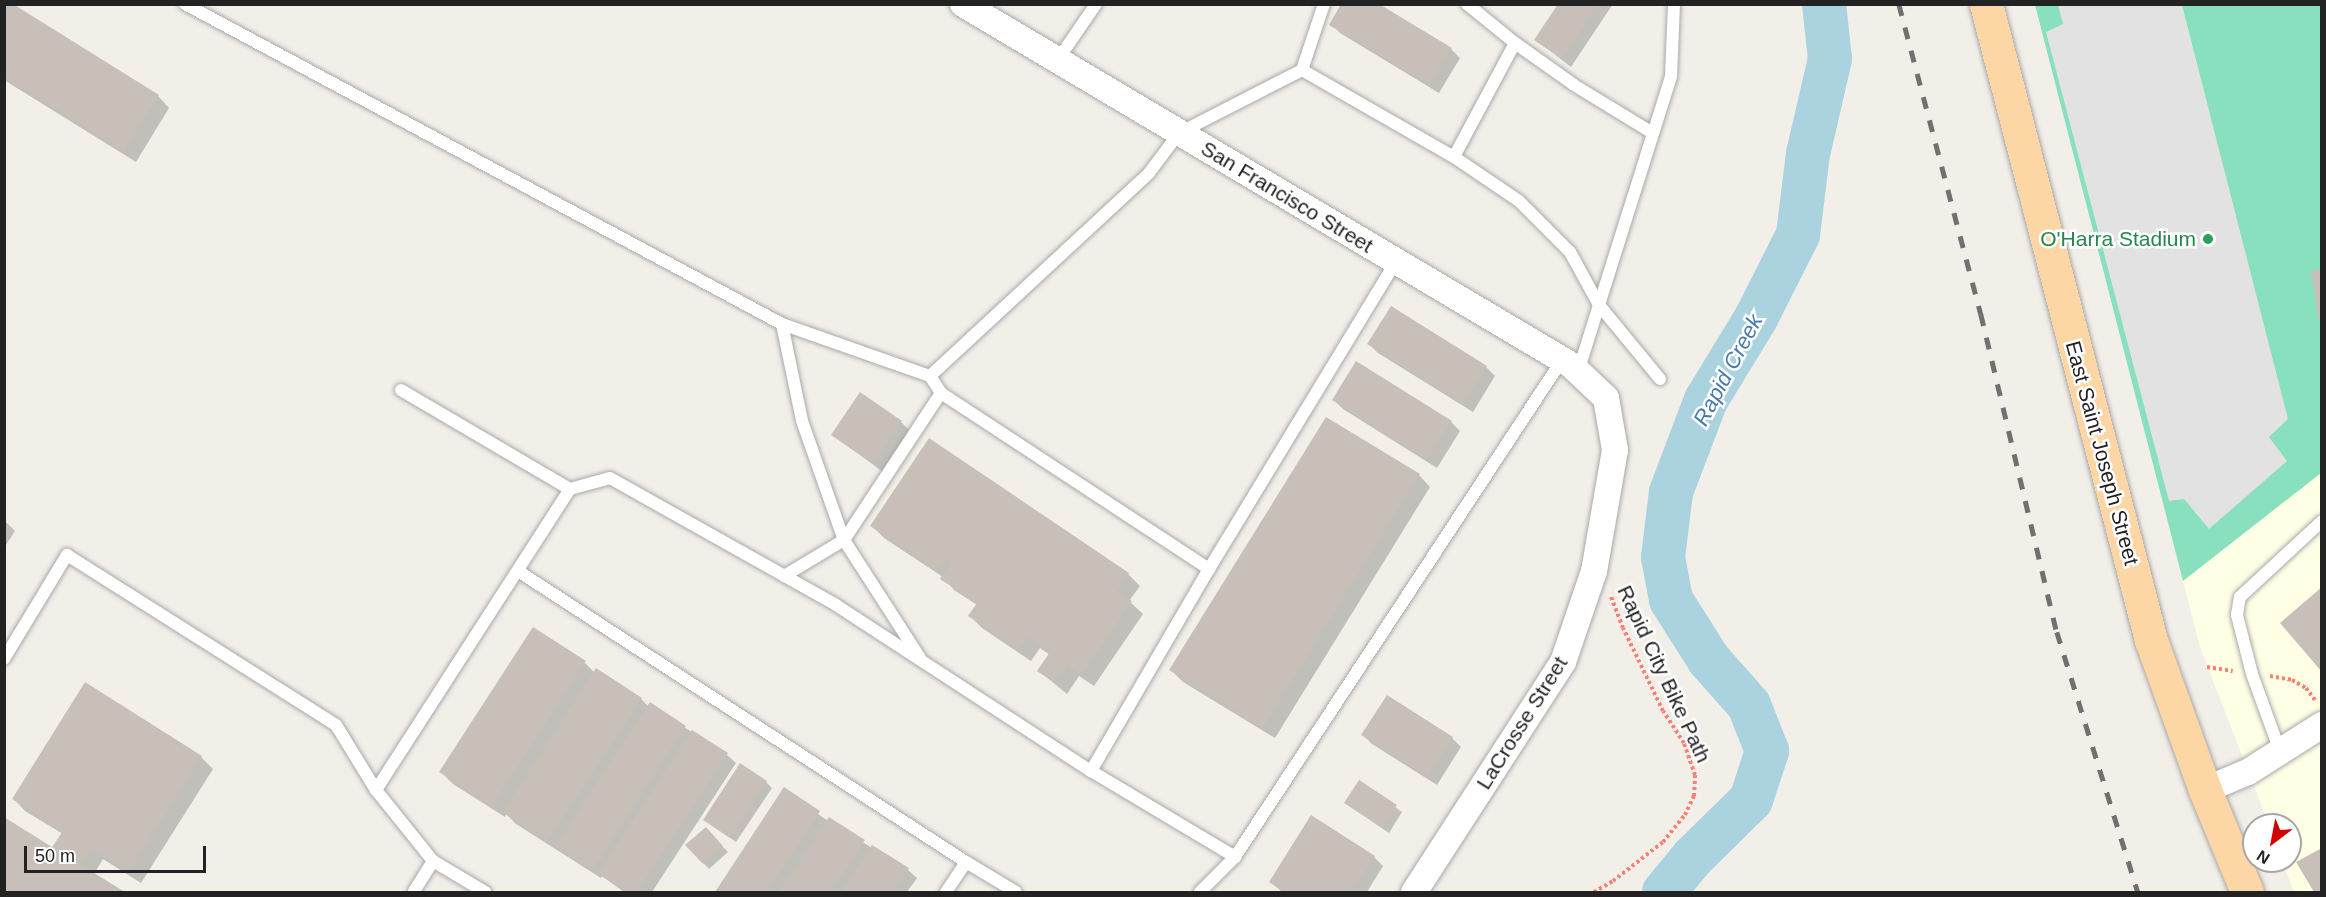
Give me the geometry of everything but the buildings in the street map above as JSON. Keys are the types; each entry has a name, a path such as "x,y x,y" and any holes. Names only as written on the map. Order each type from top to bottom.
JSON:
{"main road":[{"name":"East Saint Joseph Street","path":"1992,6 2151,640 2205,790 2247,892"}],"street":[{"name":"San Francisco Street","path":"963,4 1570,366 1606,398"},
{"name":"LaCrosse Street","path":"1414,892 1563,662 1594,571 1615,450 1606,398"},
{"path":"2205,790 2248,772 2322,725"}],"lane":[{"path":"185,4 782,324 930,375 941,393 1209,569"},
{"path":"1057,61 1096,4"},
{"path":"930,375 1149,173 1179,133 1302,70 1324,4"},
{"path":"1467,4 1515,44 1574,85 1651,132"},
{"path":"1200,892 1235,857 1570,366 1599,305 1651,132 1671,76 1674,4"},
{"path":"1454,157 1515,44"},
{"path":"1302,70 1454,157 1519,201 1570,252 1599,305 1660,379"},
{"path":"1091,771 1209,569 1396,262"},
{"path":"782,324 802,421 844,540 922,662"},
{"path":"401,390 570,489"},
{"path":"784,576 844,540 941,393"},
{"path":"376,790 570,489 609,478 836,605 1091,771 1235,857"},
{"path":"2280,751 2252,674 2237,615 2240,597 2322,521"},
{"path":"4,658 67,555 336,725 376,790 434,861 485,892"},
{"path":"518,571 966,862 1016,892"},
{"path":"414,892 434,861"},
{"path":"946,892 966,862"}],"path":[{"name":"Rapid City Bike Path","path":"1594,571 1607,584 1623,628 1663,711 1684,743 1695,775 1694,796 1686,815 1663,842 1613,881 1594,892"}],"shaded area":[{"name":"O'Harra Stadium","path":"2035,5 2321,5 2321,892 2294,892 2287,873 2302,873 2302,813 2264,813 2200,647"},
{"path":"2058,5 2182,5 2288,419 2269,437 2287,461 2209,529 2184,499 2169,501 2046,32 2063,24"}],"green space":[{"name":"O'Harra Stadium","path":"2035,5 2321,5 2321,473 2183,581"}],"waterway":[{"name":"Rapid Creek","path":"1664,892 1693,857 1751,800 1767,751 1749,705 1709,660 1671,600 1663,557 1671,492 1706,400 1756,318 1798,235 1808,154 1830,59 1824,4"}],"railway":[{"path":"1899,4 1981,314 2057,632 2138,892"}],"place":[{"name":"O'Harra Stadium","path":"2208,239"}]}
